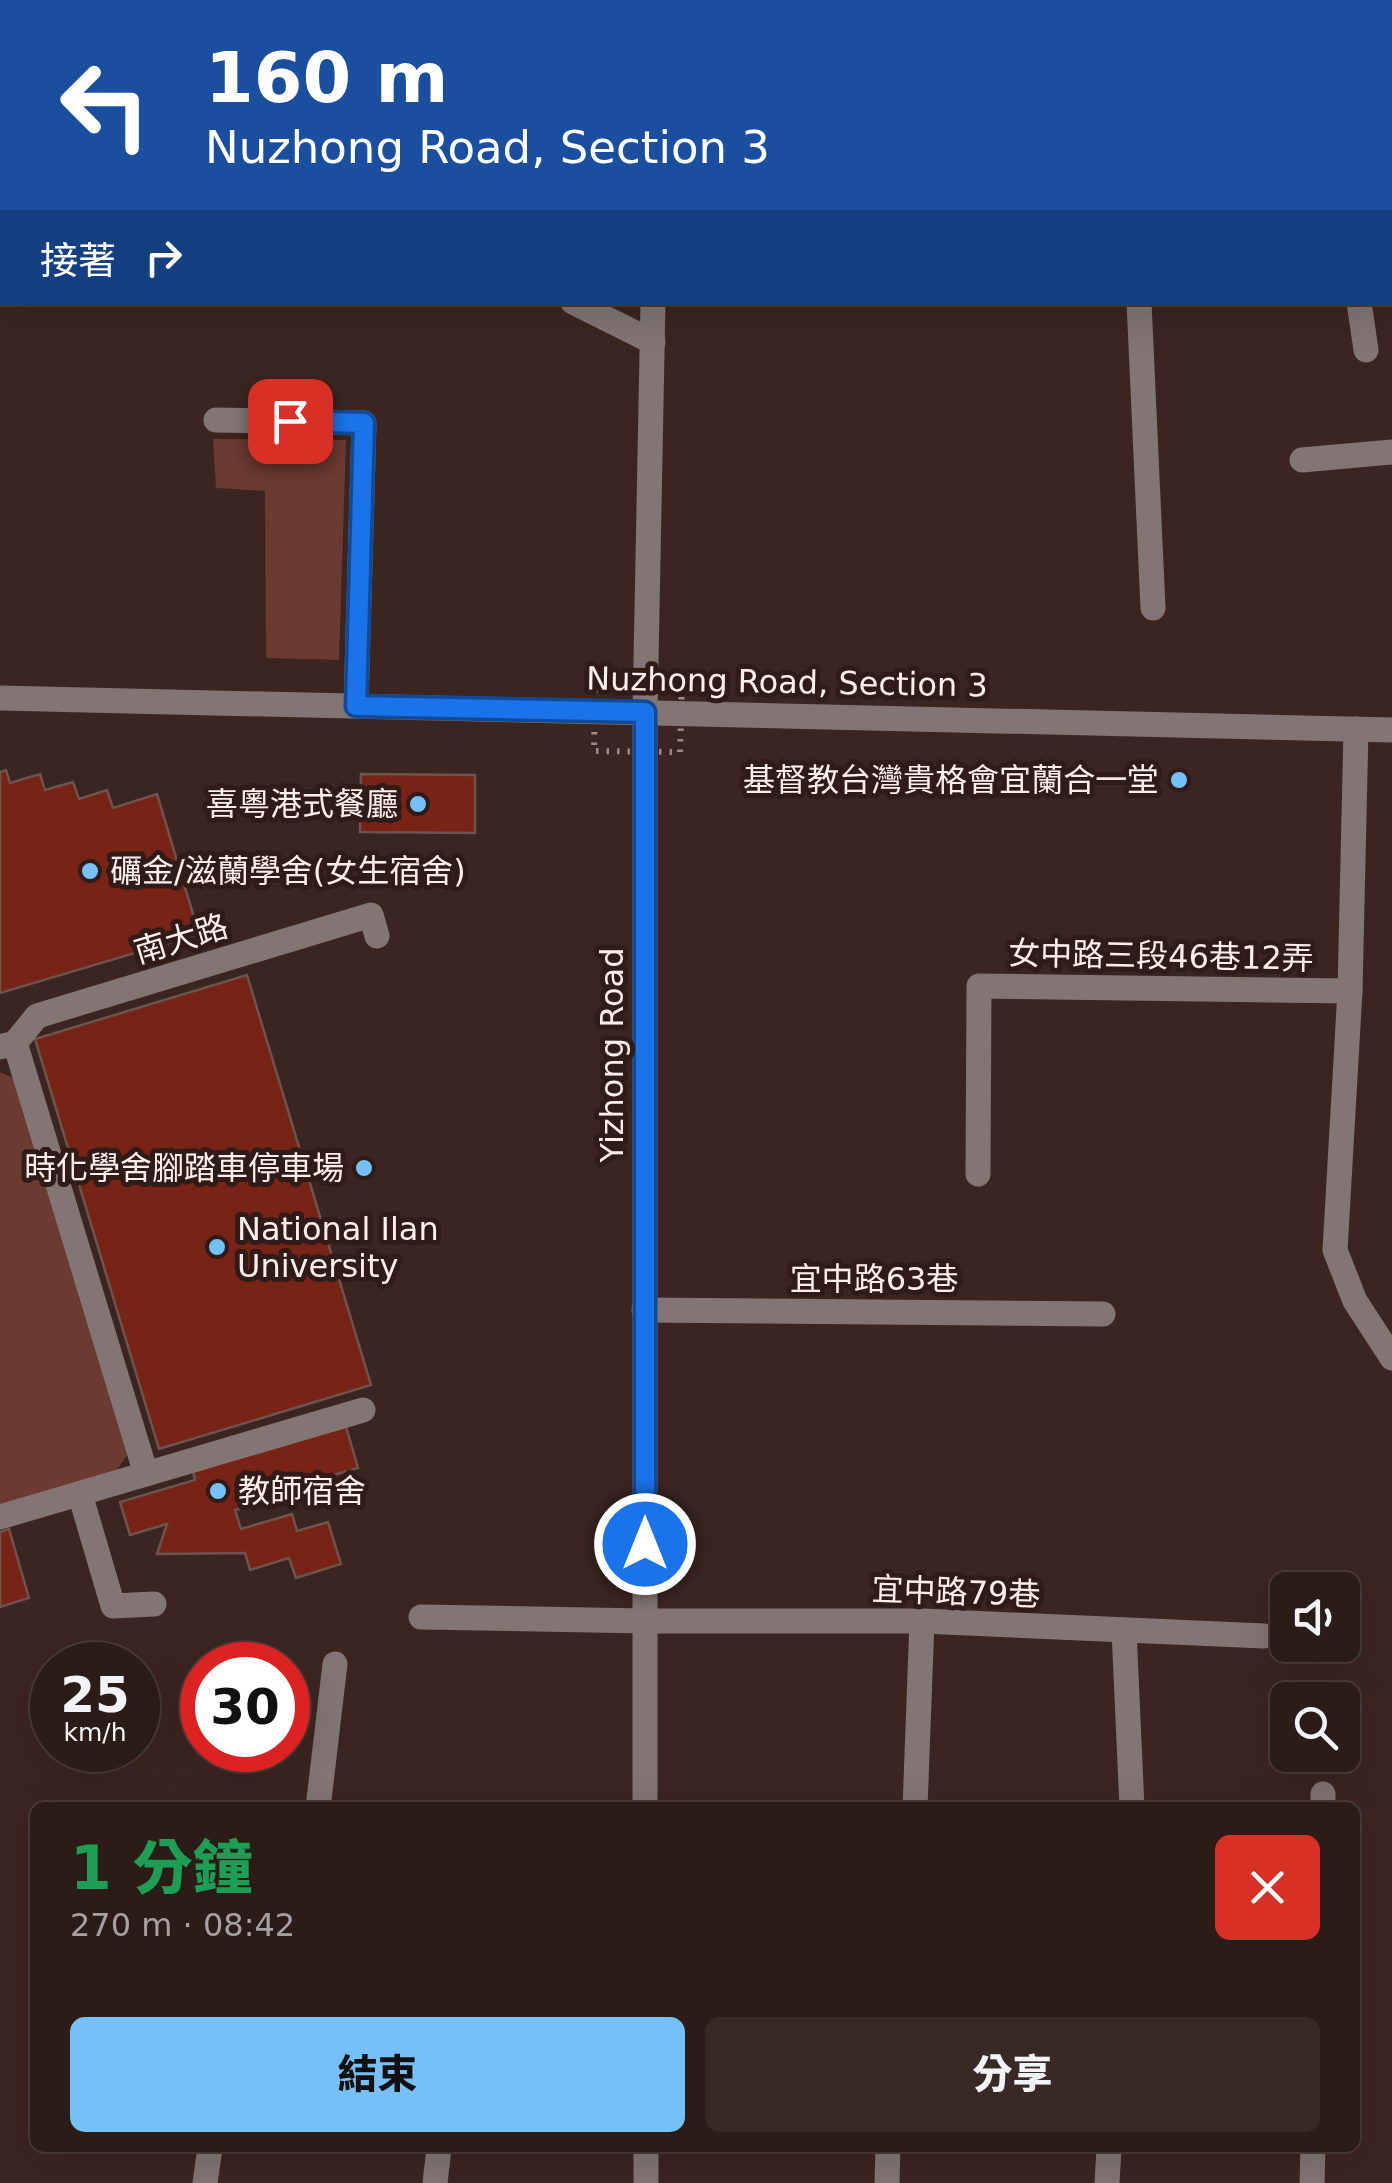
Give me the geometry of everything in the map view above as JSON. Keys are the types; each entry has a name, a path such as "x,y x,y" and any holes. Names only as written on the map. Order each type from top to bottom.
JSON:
{"street":[{"path":"579,305 653,342"},
{"name":"Yizhong Road","path":"645,1802 645,712 653,305"},
{"path":"1138,305 1153,608"},
{"path":"1359,305 1366,350"},
{"path":"216,420 364,423 356,706"},
{"path":"1302,460 1392,452"},
{"name":"Nuzhong Road, Section 3","path":"0,698 1392,730"},
{"path":"1356,730 1350,991 1335,1250 1355,1301 1392,1358"},
{"name":"南大路","path":"7,1045 37,1016 371,915 377,936"},
{"name":"女中路三段46巷12弄","path":"978,1174 978,986 1350,991"},
{"path":"7,1045 146,1474"},
{"name":"宜中路63巷","path":"644,1310 1103,1314"},
{"path":"0,1518 363,1410"},
{"path":"80,1494 113,1606 154,1604"},
{"name":"宜中路79巷","path":"421,1617 922,1621 1264,1636"},
{"path":"915,1802 922,1621"},
{"path":"1124,1630 1132,1802"},
{"path":"319,1802 336,1664"},
{"path":"205,2183 209,2152"},
{"path":"435,2183 439,2152"},
{"path":"646,2152 646,2183"},
{"path":"887,2183 888,2152"},
{"path":"1107,2183 1108,2152"},
{"path":"1312,2183 1313,2152"}],"shaded area":[{"path":"213,439 346,440 339,660 266,658 265,491 216,488"},
{"path":"0,1072 18,1080 130,1451 111,1478 0,1510"}],"building":[{"name":"礪金/滋蘭學舍(女生宿舍)","path":"6,770 10,783 40,774 45,790 73,782 79,799 107,790 113,808 157,794 199,934 0,993 0,772"},
{"name":"喜粵港式餐廳","path":"361,774 475,775 475,833 360,832"},
{"path":"247,975 371,1385 159,1449 35,1039"},
{"name":"教師宿舍","path":"345,1423 358,1468 241,1502 243,1508 235,1510 241,1529 292,1514 297,1531 328,1522 341,1564 296,1578 289,1558 250,1570 245,1553 157,1554 167,1524 130,1535 120,1502 195,1480 192,1468"},
{"path":"9,1529 29,1598 0,1607 0,1532"}],"place":[{"name":"基督教台灣貴格會宜蘭合一堂","path":"1179,780"},
{"name":"喜粵港式餐廳","path":"418,804"},
{"name":"礪金/滋蘭學舍(女生宿舍)","path":"90,871"},
{"name":"時化學舍腳踏車停車場","path":"364,1168"},
{"name":"National Ilan University","path":"217,1247"},
{"name":"教師宿舍","path":"218,1491"}],"route":[{"path":"290,421 364,423 356,706 645,712 645,1544"}]}
